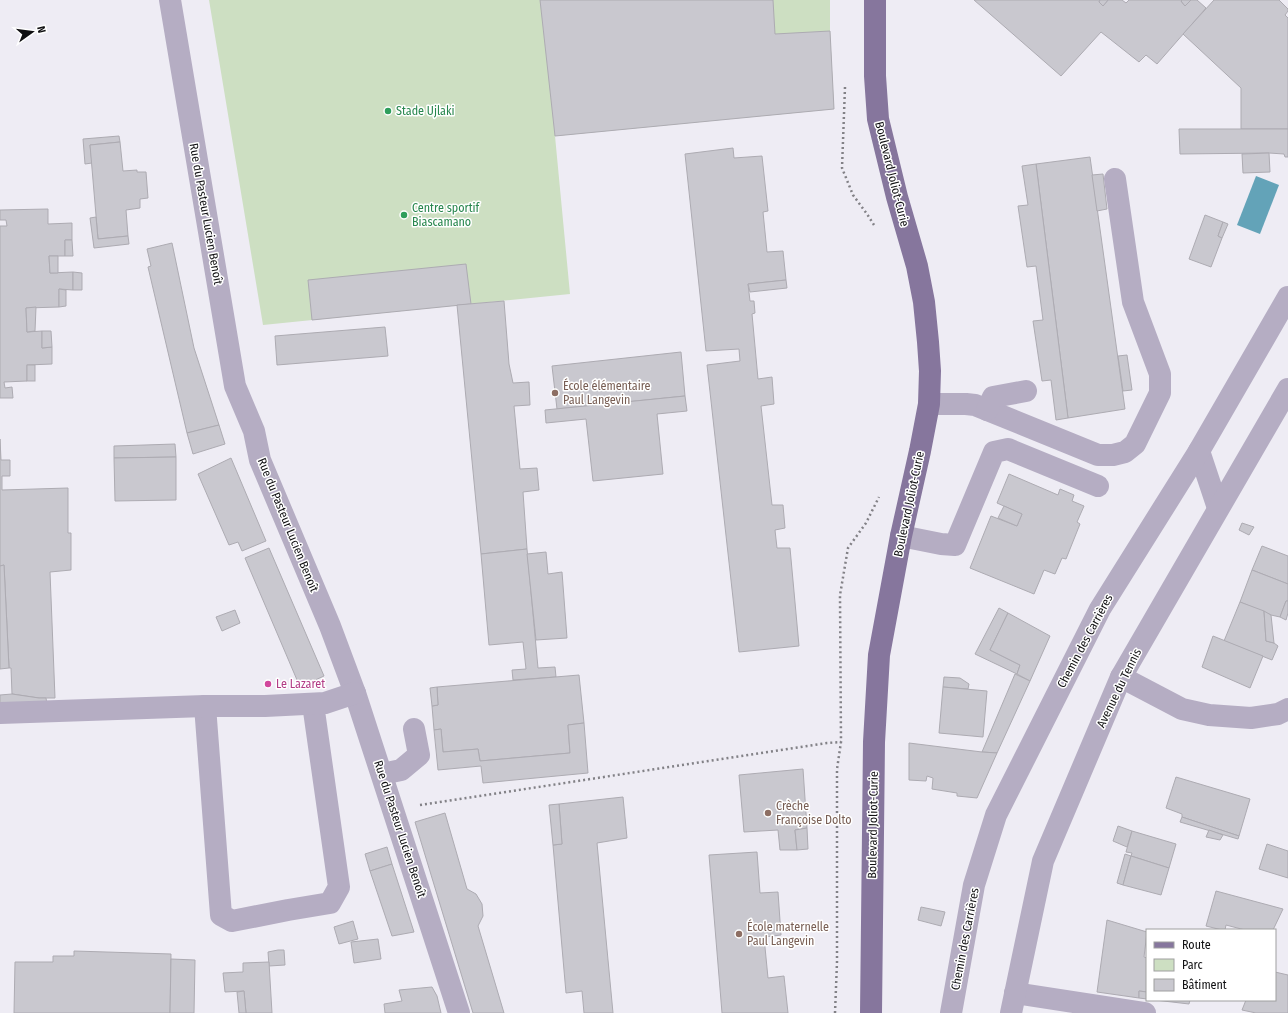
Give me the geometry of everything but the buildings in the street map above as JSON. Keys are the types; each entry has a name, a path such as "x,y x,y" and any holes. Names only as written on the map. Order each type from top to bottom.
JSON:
{"main road":[{"name":"Boulevard Joliot-Curie","path":"871,1013 874,742 879,655 901,536 929,404 930,371 924,302 917,266 897,197 878,119 875,76 875,0"}],"street":[{"name":"Rue du Pasteur Lucien Benoît","path":"170,0 235,386 254,431 260,460 330,626 355,693 459,1013"},
{"path":"929,404 966,404 975,406 1098,455 1113,455 1125,452 1135,444 1160,394 1160,374 1133,302 1115,179"},
{"name":"Chemin des Carrières","path":"951,1013 974,885 996,815 1100,610 1199,451 1288,297"},
{"name":"Avenue du Tennis","path":"1013,1003 1043,861 1121,677 1288,389"},
{"path":"987,410 993,397 1026,391"},
{"path":"901,536 955,545 994,452 1008,449 1098,486"},
{"path":"1199,451 1218,508"},
{"path":"1121,677 1182,710 1209,715 1251,718 1278,714 1288,709"},
{"path":"0,713 312,704 325,703 355,693"},
{"path":"205,706 221,915 232,921 330,903 339,887 312,704"},
{"path":"382,774 401,770 419,755 414,729"},
{"path":"1013,1003 1145,1013"}],"path":[{"path":"846,79 842,168 853,195 877,230"},
{"path":"835,1013 837,954 837,769 841,742 840,595 848,548 866,523 880,496"},
{"path":"393,811 421,804 841,742"}],"green space":[{"name":"Centre sportif Biascamano","path":"209,0 830,0 834,109 555,136 570,294 263,325"}],"water":[{"path":"1256,176 1279,185 1260,234 1237,225"}],"place":[{"name":"Stade Ujlaki","path":"388,111"},
{"name":"Centre sportif Biascamano","path":"404,215"},
{"name":"École élémentaire Paul Langevin","path":"555,393"},
{"name":"Le Lazaret","path":"268,684"},
{"name":"Crèche Françoise Dolto","path":"768,813"},
{"name":"École maternelle Paul Langevin","path":"739,934"}]}
